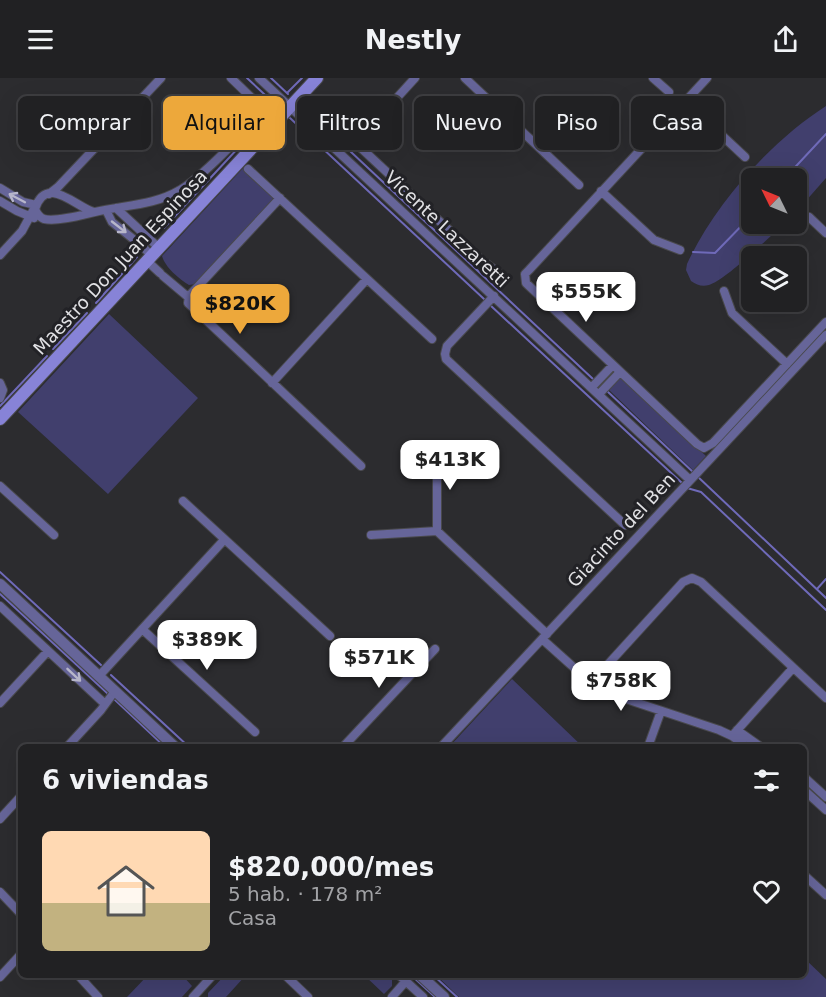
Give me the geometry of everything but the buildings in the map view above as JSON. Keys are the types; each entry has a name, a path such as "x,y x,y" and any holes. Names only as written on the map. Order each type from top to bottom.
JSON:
{"main road":[{"name":"Maestro Don Juan Espinosa","path":"0,419 317,78"}],"street":[{"path":"18,236 36,205 72,172 161,78"},
{"path":"0,255 18,236 35,223 45,219 158,200 186,186 206,170 255,119 259,110 257,103 231,78"},
{"name":"Vicente Lazzaretti","path":"259,78 600,393 690,480"},
{"path":"415,78 363,135 361,148 482,262 499,273"},
{"path":"465,78 579,185"},
{"path":"654,78 669,92"},
{"path":"690,96 707,78"},
{"path":"724,137 745,157"},
{"path":"640,150 527,272 525,280 529,287 697,444 704,448 713,443 826,322"},
{"path":"248,169 432,339"},
{"path":"72,172 67,189 72,200"},
{"path":"0,188 23,202 36,205"},
{"path":"602,191 654,240 680,250"},
{"path":"48,195 61,194 82,208 94,212"},
{"path":"280,198 188,297 187,301 190,307 361,466"},
{"path":"0,201 30,216 45,219"},
{"path":"36,205 36,212 45,219"},
{"path":"120,208 154,252 161,274 188,297"},
{"path":"106,210 112,222 138,243 154,252"},
{"path":"809,217 826,232"},
{"path":"272,383 367,279"},
{"path":"724,291 732,313 787,364"},
{"path":"494,296 447,346 446,359 625,525"},
{"name":"Giacinto del Ben","path":"444,744 826,335"},
{"path":"592,387 613,365"},
{"path":"600,393 620,372"},
{"path":"0,383 3,390 0,398"},
{"path":"433,456 437,471 437,531 590,684 603,692 735,733 755,744"},
{"path":"0,486 54,535"},
{"path":"183,501 330,636"},
{"path":"371,536 437,531"},
{"path":"99,676 224,540"},
{"path":"590,684 683,582 692,578 701,582 826,698"},
{"path":"0,584 172,744"},
{"path":"0,606 105,704"},
{"path":"142,629 255,732"},
{"path":"346,744 435,649"},
{"path":"0,703 48,651"},
{"path":"735,733 793,668"},
{"path":"70,744 115,691"},
{"path":"649,744 661,711"},
{"path":"735,733 744,744"},
{"path":"807,780 826,797"},
{"path":"807,793 826,810"},
{"path":"0,819 18,799"},
{"path":"807,878 826,895"},
{"path":"0,892 18,911"},
{"path":"0,977 18,957"},
{"path":"81,978 98,997"},
{"path":"194,996 210,978"},
{"path":"288,978 308,997"},
{"path":"392,997 403,978 423,997"},
{"path":"423,978 444,997"}],"shaded area":[{"path":"826,106 826,178 807,200 807,168 754,168 805,120"},
{"path":"244,167 271,193 273,199 195,284 189,285 173,272 162,256"},
{"path":"741,182 741,234 773,234 759,246 741,246 741,263 717,281 704,286 697,285 691,281 686,270 687,264 712,219"},
{"path":"109,314 198,398 108,494 18,412"},
{"path":"620,377 706,456 693,470 608,389"},
{"path":"512,679 580,744 452,744"},
{"path":"807,961 826,979 826,997 459,997 439,978 807,978"},
{"path":"145,978 185,978 192,986 182,997 127,997"},
{"path":"222,978 243,978 226,997 208,997 208,993"},
{"path":"367,978 392,979 392,986 384,994"}],"waterway":[{"path":"247,78 266,96"},
{"path":"271,78 288,94"},
{"path":"287,93 302,78"},
{"path":"290,118 484,299"},
{"path":"794,168 826,134"},
{"path":"164,228 236,150"},
{"path":"349,150 593,379"},
{"path":"693,252 715,253 741,226"},
{"path":"96,303 137,257"},
{"path":"490,305 682,483"},
{"path":"53,349 87,313"},
{"path":"0,406 47,356"},
{"path":"607,391 693,472 695,470"},
{"path":"697,476 826,598"},
{"path":"687,488 701,492 826,610"},
{"path":"0,572 101,665"},
{"path":"817,589 826,579"},
{"path":"0,594 107,693"},
{"path":"111,675 186,744"},
{"path":"114,699 162,744"},
{"path":"414,978 435,997"},
{"path":"436,978 457,997"}]}
